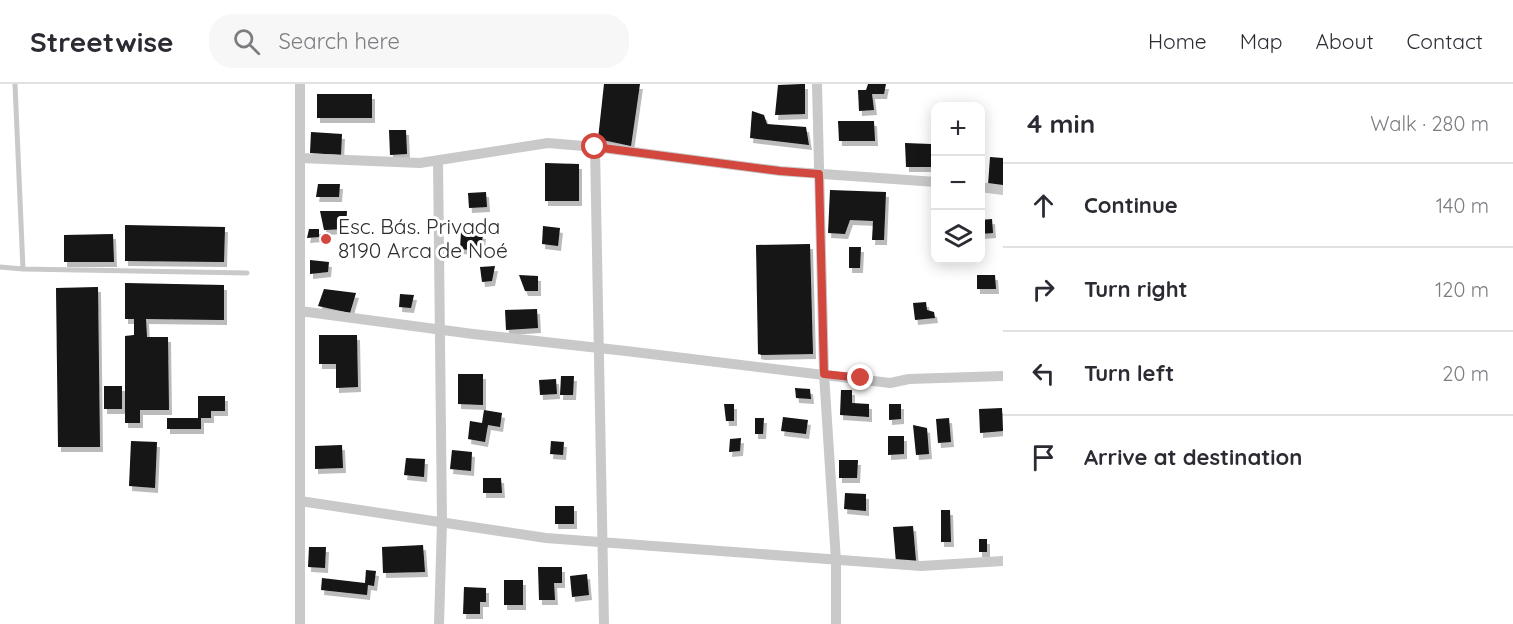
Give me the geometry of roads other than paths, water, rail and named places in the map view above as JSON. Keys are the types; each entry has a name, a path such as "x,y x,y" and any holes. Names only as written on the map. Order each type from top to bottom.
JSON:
{"street":[{"path":"300,84 300,624"},
{"path":"817,84 824,374 836,561 836,624"},
{"path":"300,158 420,163 548,143 780,171 931,182"},
{"path":"595,147 604,624"},
{"path":"438,160 442,522 439,624"},
{"path":"985,188 1003,190"},
{"path":"300,312 890,382 909,379 1003,376"},
{"path":"300,501 546,538 603,543 921,567 1003,561"}],"lane":[{"path":"15,84 23,269"},
{"path":"0,267 247,273"}],"place":[{"name":"Esc. Bás. Privada 8190 Arca de Noé","path":"326,239"}]}
